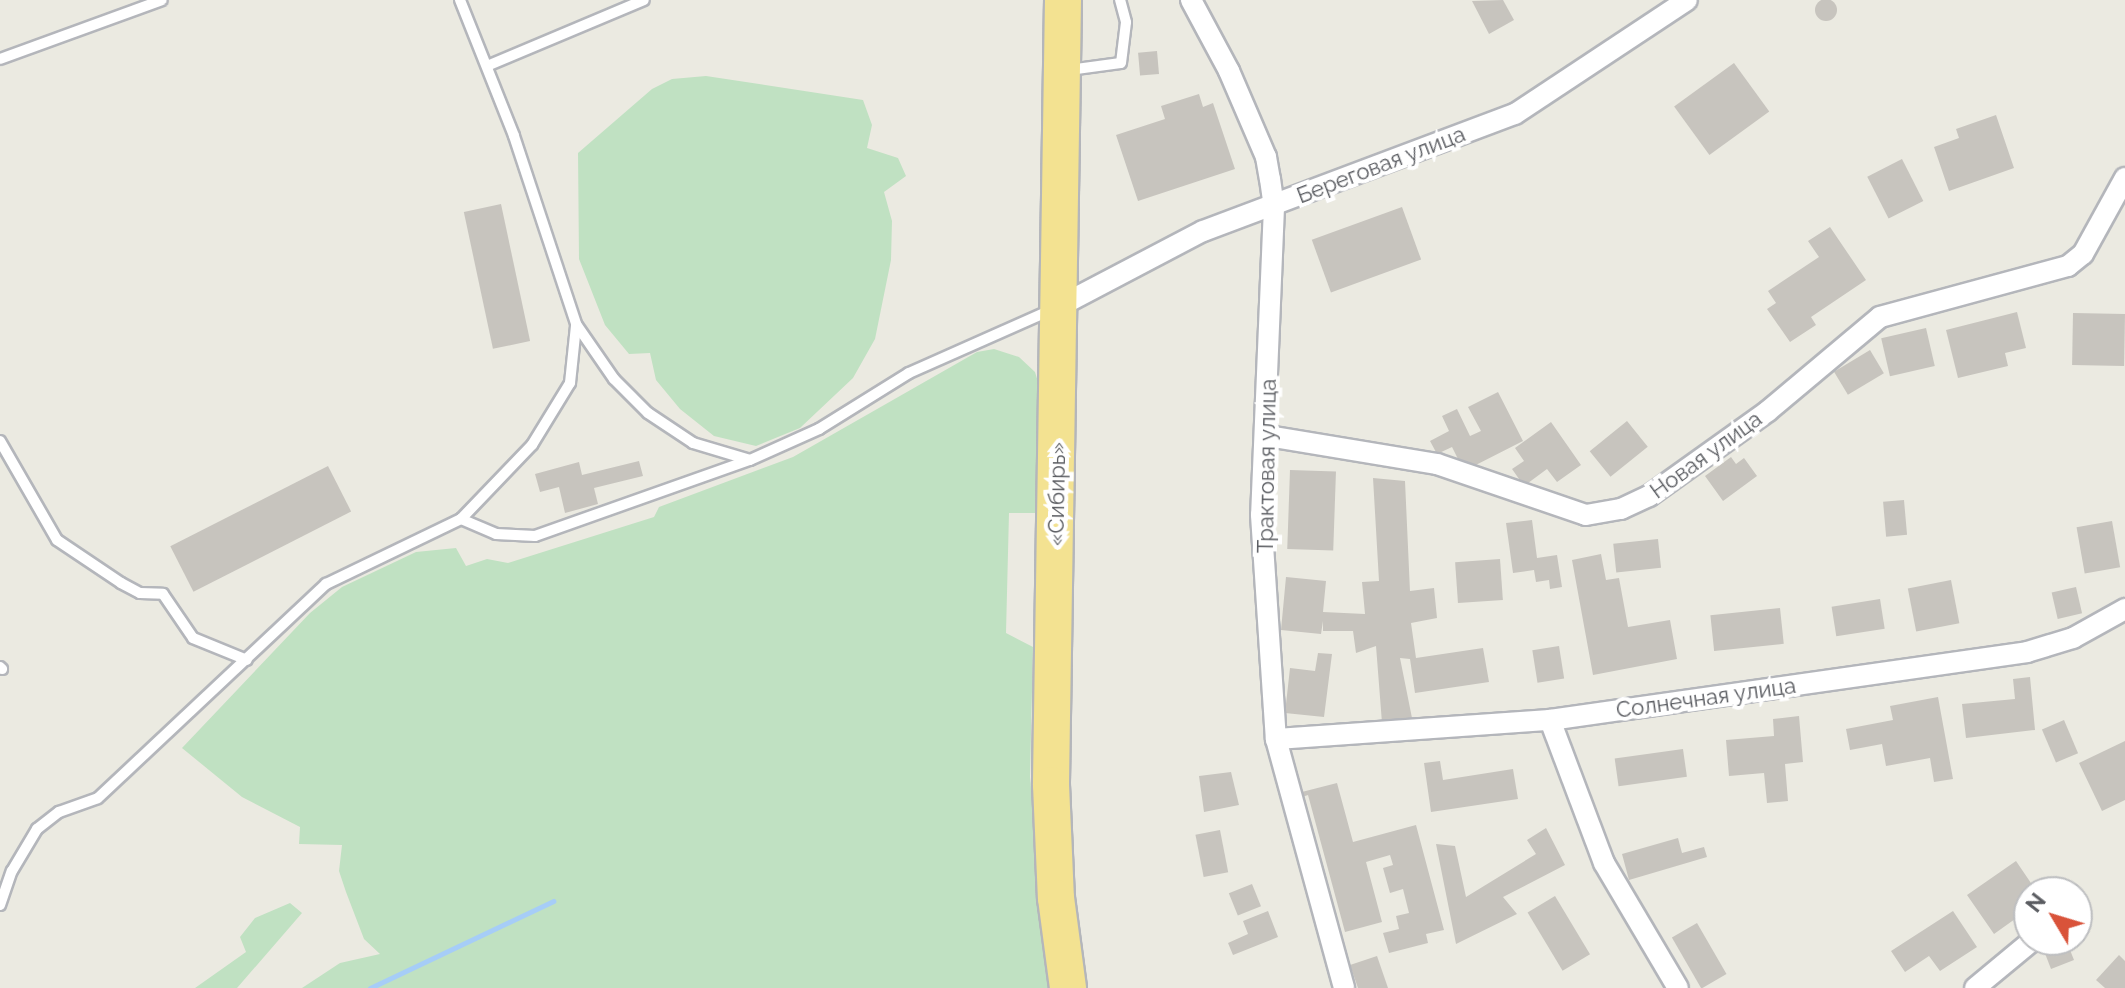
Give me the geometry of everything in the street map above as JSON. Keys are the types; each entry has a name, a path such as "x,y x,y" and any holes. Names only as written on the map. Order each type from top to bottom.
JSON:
{"highway":[{"name":"«Сибирь»","path":"1063,0 1051,785 1056,898 1068,988"}],"street":[{"name":"Трактовая улица","path":"1191,0 1266,157 1274,207 1268,436 1261,515 1276,739 1344,988"},
{"name":"Береговая улица","path":"1060,306 1203,231 1274,207 1515,114 1687,0"},
{"name":"Новая улица","path":"1268,436 1437,464 1586,515 1602,513 1649,496 1768,411 1880,317 2068,266 2083,254 2125,178"},
{"name":"Солнечная улица","path":"1276,739 1550,720 2027,652 2073,638 2125,609"},
{"path":"1550,720 1604,863 1678,988"},
{"path":"1975,988 2014,956"}],"lane":[{"path":"0,59 162,0"},
{"path":"460,0 487,66 576,324 614,379 648,413 693,443 750,460"},
{"path":"487,66 644,0"},
{"path":"1063,71 1121,63 1126,22 1120,0"},
{"path":"461,519 496,534 535,536 750,460 819,429 909,373 1060,306"},
{"path":"0,905 12,871 37,829 59,812 98,798 326,584 461,519 532,445 570,383 576,324"},
{"path":"0,441 57,540 140,593 163,594 193,638 247,660"}],"green space":[{"path":"706,76 863,100 872,125 867,148 898,158 906,176 884,192 892,221 891,260 875,339 853,378 800,428 756,446 714,436 680,409 656,380 650,353 629,354 605,325 579,259 578,153 652,89 672,79"},
{"path":"994,349 1019,357 1035,372 1039,385 1039,513 1009,513 1006,633 1033,647 1030,777 1049,988 302,988 340,963 380,954 364,939 346,892 339,871 342,845 299,844 300,827 242,797 182,748 310,613 342,587 416,552 456,548 466,566 487,559 508,563 654,517 659,507 793,457 977,352"},
{"path":"290,903 302,913 237,988 195,988 246,952 240,937 255,918"}],"building":[{"path":"1826,-1 1834,2 1837,10 1834,18 1826,21 1818,18 1815,10 1818,2"},
{"path":"1503,0 1514,20 1489,34 1472,1"},
{"path":"1157,51 1159,74 1140,76 1138,53"},
{"path":"1734,63 1769,112 1709,155 1674,106"},
{"path":"1199,94 1203,107 1213,103 1235,169 1138,201 1116,135 1165,119 1161,106"},
{"path":"1996,115 2014,168 1949,191 1934,147 1959,138 1956,129"},
{"path":"1902,159 1923,201 1889,219 1867,177"},
{"path":"501,204 530,341 493,349 464,212"},
{"path":"1402,207 1421,260 1331,292 1312,240"},
{"path":"1830,227 1866,280 1811,317 1816,325 1790,342 1767,309 1776,303 1768,291 1819,257 1808,241"},
{"path":"2017,312 2026,348 2005,353 2008,366 1958,378 1946,330"},
{"path":"2073,313 2125,314 2124,366 2072,365"},
{"path":"1926,328 1935,366 1890,376 1881,338"},
{"path":"1870,350 1884,373 1848,395 1834,372"},
{"path":"1498,392 1523,441 1464,471 1452,447 1437,454 1430,441 1449,431 1442,416 1457,409 1470,436 1481,431 1468,407"},
{"path":"1627,421 1648,447 1610,477 1590,451"},
{"path":"1551,422 1581,465 1557,482 1547,469 1524,486 1512,469 1524,461 1515,448"},
{"path":"1731,457 1736,464 1744,458 1757,476 1723,501 1705,476"},
{"path":"639,461 643,476 594,488 598,504 565,513 559,487 540,492 535,474 579,462 582,475"},
{"path":"328,466 351,511 193,592 170,546"},
{"path":"1290,470 1336,472 1333,551 1287,549"},
{"path":"1373,478 1405,481 1410,591 1434,588 1437,618 1411,623 1416,658 1483,648 1489,682 1415,693 1410,659 1400,658 1412,718 1382,723 1376,646 1356,653 1353,631 1323,631 1323,621 1321,634 1281,630 1286,577 1326,581 1323,612 1365,614 1362,582 1379,581"},
{"path":"1904,500 1907,535 1886,537 1883,502"},
{"path":"1532,520 1537,558 1557,555 1562,587 1550,589 1549,580 1536,582 1534,570 1513,573 1506,523"},
{"path":"2112,521 2120,567 2085,574 2077,527"},
{"path":"1658,539 1661,568 1616,573 1613,544"},
{"path":"1601,554 1606,580 1619,578 1628,627 1670,620 1677,659 1593,675 1572,560"},
{"path":"1500,559 1503,600 1458,603 1455,562"},
{"path":"1951,580 1959,623 1916,632 1908,588"},
{"path":"2076,587 2082,613 2058,619 2052,593"},
{"path":"1880,599 1885,629 1836,636 1832,607"},
{"path":"1780,608 1784,644 1714,651 1710,615"},
{"path":"1559,646 1564,679 1537,683 1532,650"},
{"path":"1318,653 1332,654 1324,717 1285,713 1290,668 1315,671"},
{"path":"2030,677 2035,730 1966,738 1962,704 2015,699 2013,679"},
{"path":"1938,697 1953,779 1934,782 1930,758 1886,766 1882,744 1850,750 1846,729 1893,720 1890,706"},
{"path":"1799,716 1803,762 1785,764 1788,801 1767,803 1764,773 1729,776 1726,740 1774,736 1773,719"},
{"path":"2064,720 2078,753 2056,763 2042,729"},
{"path":"2125,741 2125,800 2102,811 2079,763"},
{"path":"1683,749 1687,777 1619,786 1615,759"},
{"path":"1440,761 1443,780 1513,769 1518,799 1431,812 1424,763"},
{"path":"1231,772 1239,805 1204,812 1199,776"},
{"path":"1337,783 1353,842 1416,825 1444,930 1426,934 1428,943 1389,953 1383,933 1399,929 1396,916 1409,913 1403,889 1390,893 1383,868 1393,865 1390,855 1366,862 1382,922 1345,932 1308,795 1296,799 1294,794"},
{"path":"1546,828 1565,865 1503,897 1517,914 1456,944 1436,844 1455,846 1466,897 1536,854 1527,840"},
{"path":"1220,830 1228,872 1204,877 1195,835"},
{"path":"1678,838 1682,853 1704,847 1707,857 1629,880 1622,854"},
{"path":"2016,861 2026,876 2013,876 2013,920 1994,934 1967,895"},
{"path":"1252,884 1261,906 1238,916 1229,893"},
{"path":"1555,896 1590,954 1563,971 1528,912"},
{"path":"1268,911 1278,937 1233,955 1228,943 1248,934 1243,921"},
{"path":"1953,911 1977,947 1940,971 1929,956 1905,972 1891,951"},
{"path":"1697,923 1726,974 1701,988 1672,937"},
{"path":"2119,955 2125,961 2125,988 2105,988 2096,980"},
{"path":"1377,956 1388,988 1358,988 1350,965"},
{"path":"2046,956 2072,956 2074,960 2051,969"}],"waterway":[{"path":"370,988 553,901"}]}
